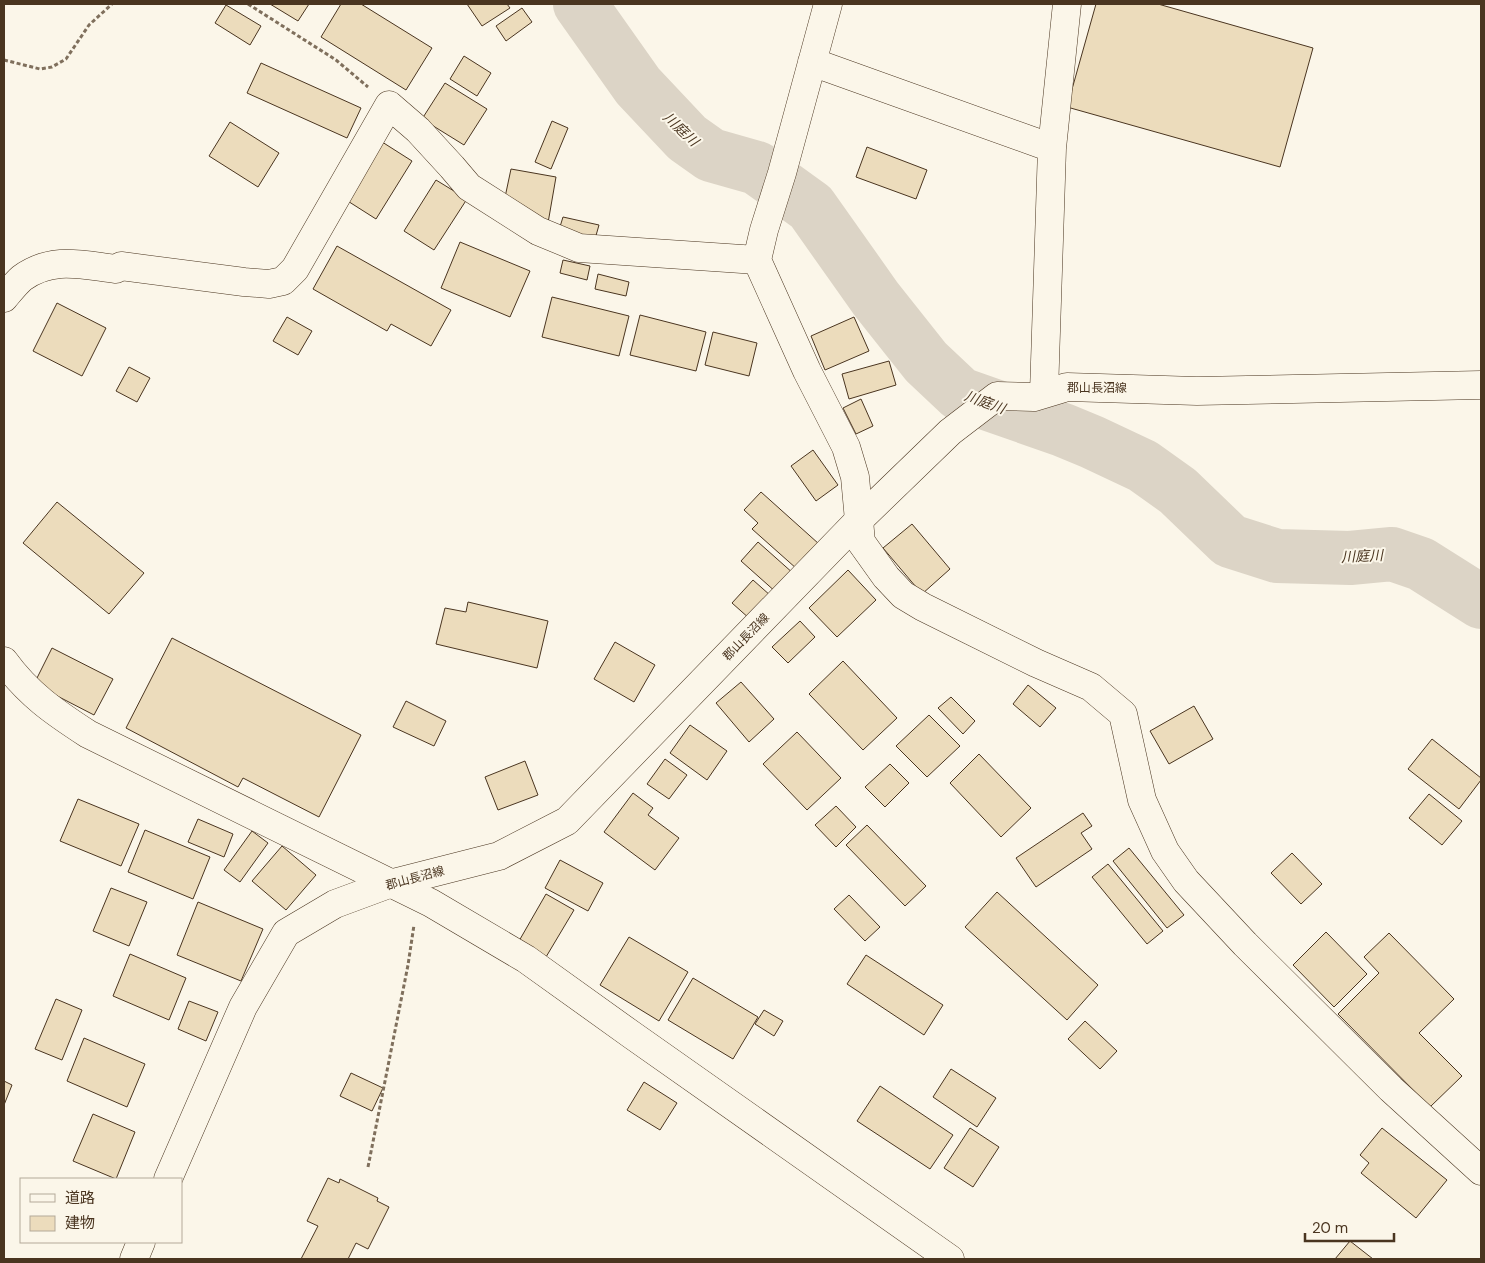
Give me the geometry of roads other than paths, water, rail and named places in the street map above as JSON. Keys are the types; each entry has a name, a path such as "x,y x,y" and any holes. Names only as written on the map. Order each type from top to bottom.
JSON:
{"street":[{"path":"828,4 756,260 807,371 846,446 855,477 861,542 886,577 903,595 923,607 1036,663 1091,687 1123,714 1142,800 1165,851 1186,881 1245,944 1391,1089 1481,1171"},
{"path":"1039,395 1052,148 1066,4"},
{"path":"812,62 1052,148"},
{"path":"4,298 22,279 40,268 66,262 116,269 121,266 244,282 269,284 283,281 295,268 390,105 418,130 469,187 538,231 579,248 756,260"},
{"name":"郡山長沼線","path":"168,1178 243,1007 286,934 335,904 389,884 499,856 567,821 859,520 950,432 997,396 1039,395 1067,386 1197,390 1481,385"},
{"path":"4,661 19,682 51,710 88,734 419,898 526,959 950,1259"},
{"path":"134,1259 141,1243"}],"waterway":[{"name":"川庭川","path":"580,4 638,86 687,138 711,155 757,168 811,207 876,299 926,362 960,394 1063,430 1143,466 1178,491 1230,541 1277,556 1350,558 1392,554 1421,564 1481,602"}]}
